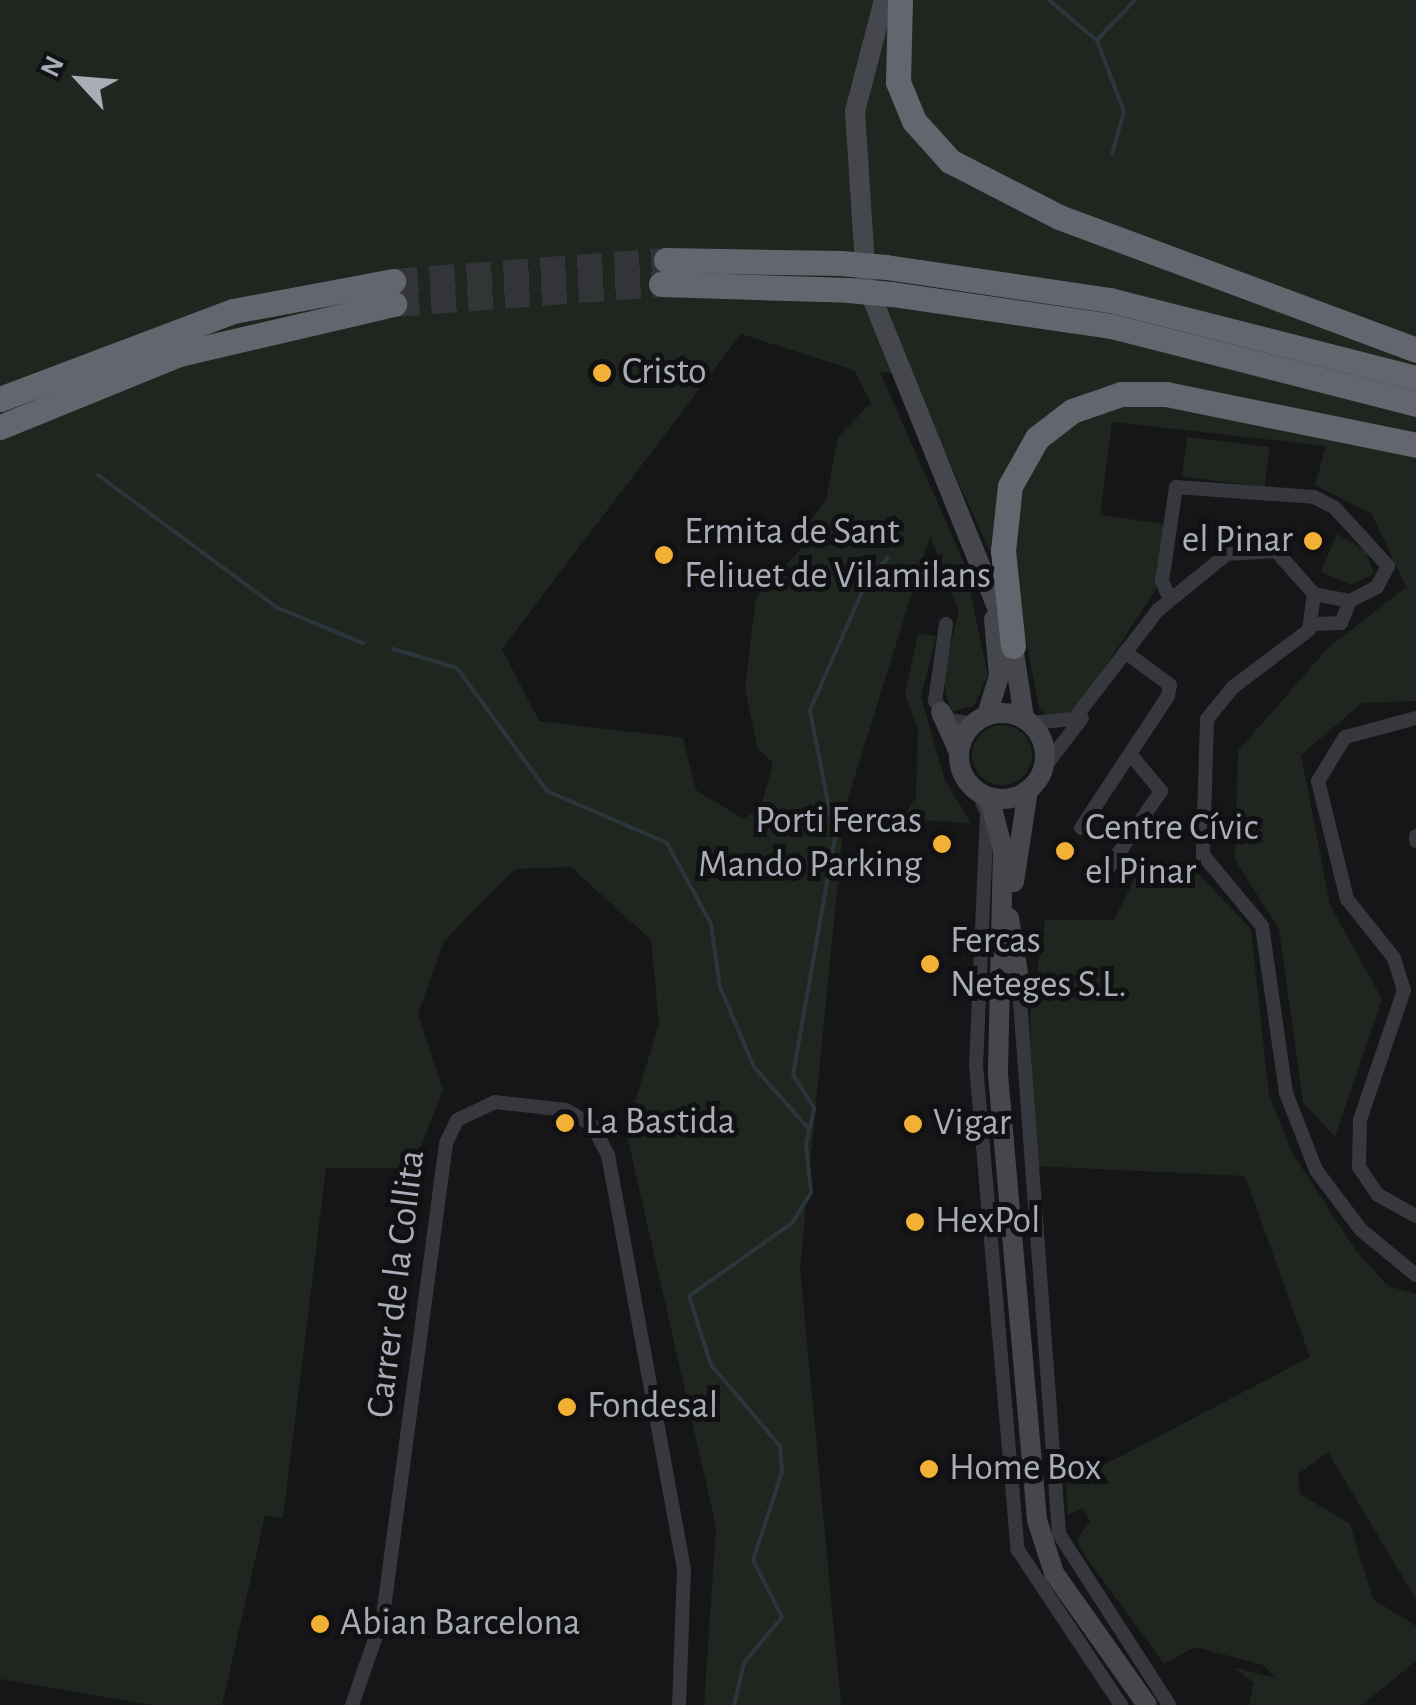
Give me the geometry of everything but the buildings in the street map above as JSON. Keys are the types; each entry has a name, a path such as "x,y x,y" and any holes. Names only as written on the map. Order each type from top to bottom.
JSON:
{"highway":[{"path":"900,0 894,51 914,121 981,183 1416,350"},
{"path":"1416,378 1129,304 886,268 841,263 664,272 892,294 1129,330 1416,404"},
{"path":"0,398 233,311 394,293 194,350 0,427"},
{"path":"1013,646 1003,552 1010,486 1037,438 1072,411 1120,394 1166,394 1416,445"}],"main road":[{"path":"884,0 855,111 860,249 884,343 1013,646 1027,721 1044,744 1043,769 1028,790 998,988"},
{"path":"958,750 980,720 999,676 991,597"},
{"path":"940,712 984,795 1003,850 998,988 1040,1535 1061,1584 1147,1705"},
{"path":"980,720 1027,721"},
{"path":"984,795 1028,790"},
{"path":"1009,918 1018,973"}],"street":[{"path":"1169,598 1162,581 1176,487 1314,497 1334,507 1388,566 1377,587 1350,601 1314,594"},
{"path":"1043,769 1124,652 1169,598 1251,546 1282,554 1314,594 1314,624"},
{"path":"1350,601 1341,623 1314,624 1233,686 1207,720 1203,855 1262,926 1286,1093 1316,1170 1360,1230 1416,1275"},
{"path":"946,624 934,689 940,712 980,720"},
{"path":"1081,828 1170,685 1124,652"},
{"path":"1027,721 1065,724 1094,694"},
{"path":"1416,718 1344,737 1318,781 1348,899 1394,958 1404,990 1358,1130 1359,1167 1378,1195 1416,1216"},
{"path":"1109,867 1161,791 1130,754"},
{"path":"984,795 987,814 976,1065 1018,1550 1122,1705"},
{"path":"1018,973 1059,1534 1169,1705"},
{"name":"Carrer de la Collita","path":"352,1705 386,1597 446,1143 457,1120 495,1102 566,1110 592,1125 608,1155 684,1570 679,1705"}],"shaded area":[{"path":"0,0 1416,0 1416,701 1362,703 1301,755 1330,905 1382,999 1335,1137 1303,1102 1279,929 1235,860 1238,751 1328,648 1406,587 1372,514 1315,485 1326,446 1112,422 1100,515 1165,524 1156,589 1081,704 1053,722 1039,708 1010,558 1028,467 1060,429 1102,407 1165,402 1313,434 1286,412 1221,398 1144,385 1090,392 1036,431 1014,462 1000,498 996,565 910,375 880,372 964,563 988,675 974,706 950,712 942,674 959,612 930,535 845,808 800,1268 841,1705 704,1705 716,1527 626,1131 659,1024 651,940 571,867 515,869 444,941 418,1014 443,1089 413,1168 326,1168 283,1518 265,1516 222,1705 151,1705 0,1679","holes":["741,334 854,370 871,403 838,437 826,500 798,537 800,550 756,597 745,688 757,747 773,763 760,809 743,819 696,790 683,738 539,721 502,649"]},
{"path":"1187,437 1269,447 1265,487 1182,477"},
{"path":"1337,534 1366,551 1374,574 1351,585 1321,572"},
{"path":"918,633 936,636 921,697 945,780 971,823 902,819 916,797 918,730 905,694"},
{"path":"1002,725 1023,734 1032,755 1023,776 1002,785 981,776 972,755 981,734"},
{"path":"1185,860 1251,929 1269,1095 1292,1153 1357,1252 1388,1286 1416,1294 1416,1599 1328,1452 1298,1474 1300,1494 1350,1524 1373,1599 1416,1626 1416,1661 1362,1705 1249,1705 1254,1683 1233,1667 1275,1678 1263,1665 1195,1647 1164,1664 1081,1550 1077,1539 1090,1522 1083,1508 1068,1515 1066,1485 1310,1357 1245,1176 1034,1166 1030,1018 1045,920 1114,920 1142,864"}],"waterway":[{"path":"1049,0 1095,39"},
{"path":"1112,154 1124,112 1097,40 1135,0"},
{"path":"98,475 278,608 363,643"},
{"path":"734,1705 744,1663 782,1617 753,1560 782,1472 780,1446 711,1365 689,1296 792,1223 811,1193 806,1144 814,1108 793,1075 835,838 810,710 863,590 888,557"},
{"path":"393,649 457,668 547,791 667,843 711,924 720,987 754,1067 809,1129"}],"tunnel":[{"path":"393,281 666,260"},
{"path":"394,304 661,284"}],"place":[{"name":"Cristo","path":"602,373"},
{"name":"el Pinar","path":"1313,541"},
{"name":"Ermita de Sant Feliuet de Vilamilans","path":"664,555"},
{"name":"Porti Fercas Mando Parking","path":"942,844"},
{"name":"Centre Cívic el Pinar","path":"1065,851"},
{"name":"Fercas Neteges S.L.","path":"930,964"},
{"name":"La Bastida","path":"565,1123"},
{"name":"Vigar","path":"913,1124"},
{"name":"HexPol","path":"915,1222"},
{"name":"Fondesal","path":"567,1407"},
{"name":"Home Box","path":"929,1469"},
{"name":"Abian Barcelona","path":"320,1624"}]}
